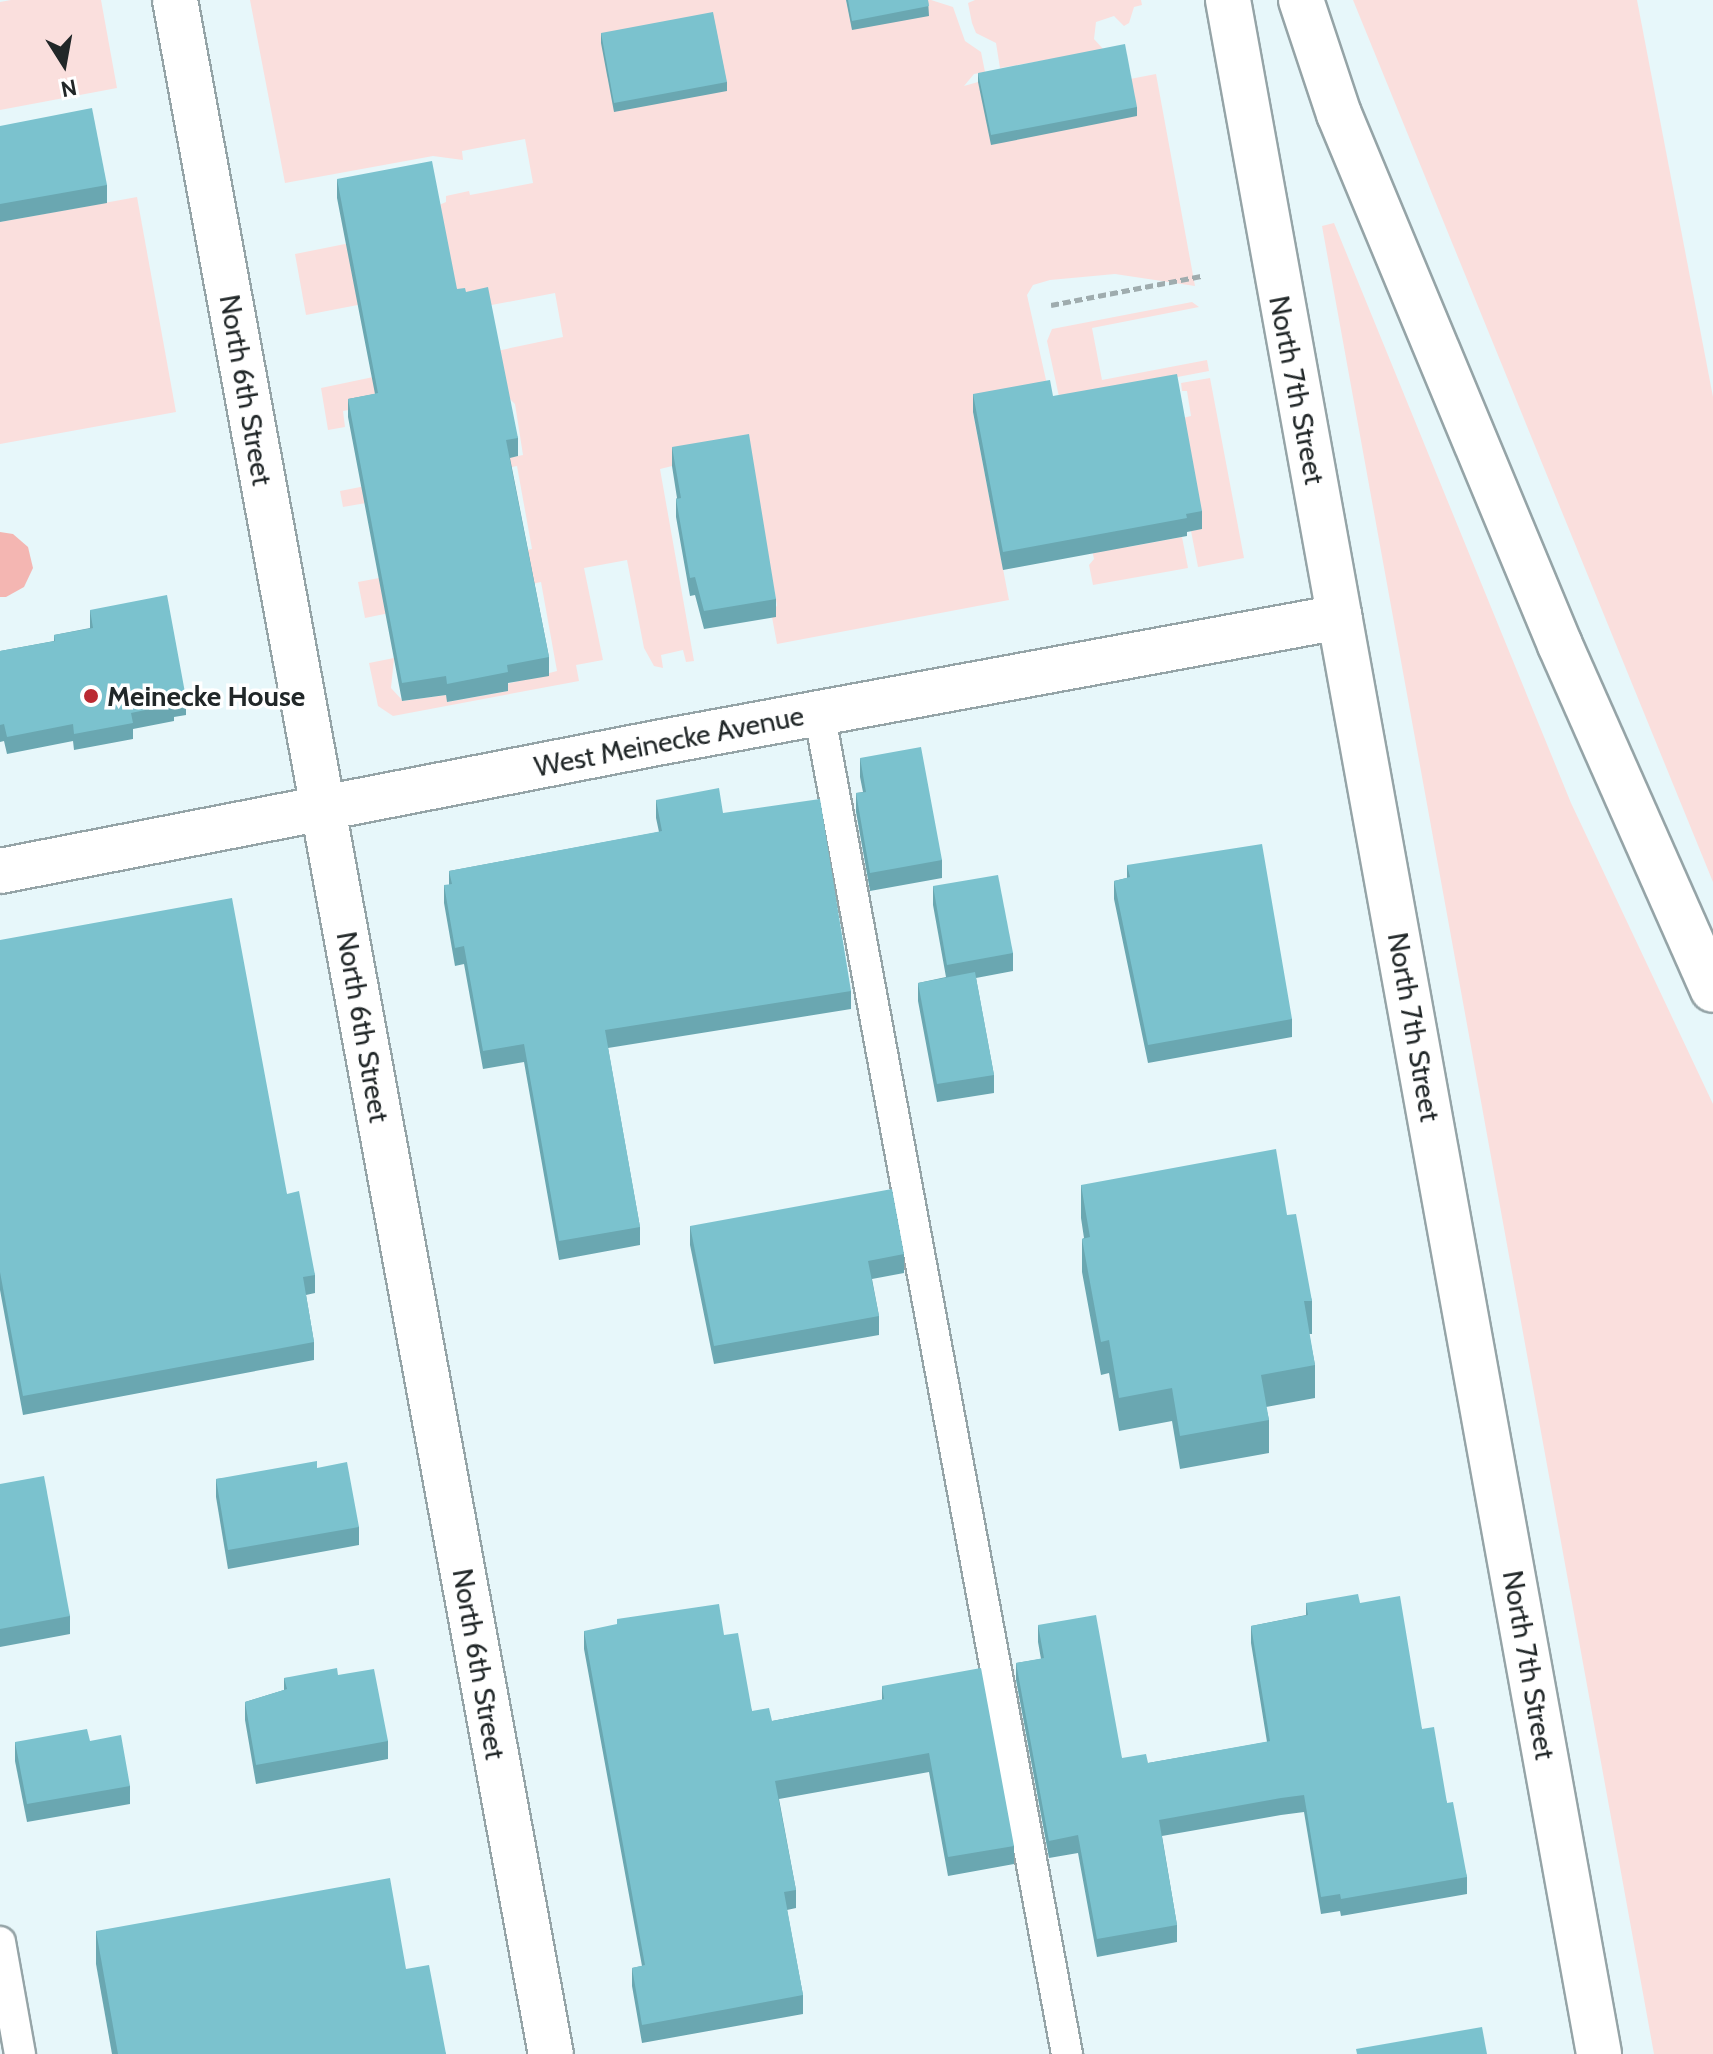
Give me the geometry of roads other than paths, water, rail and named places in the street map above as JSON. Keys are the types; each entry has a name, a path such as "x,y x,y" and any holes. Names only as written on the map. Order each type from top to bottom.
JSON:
{"main road":[{"name":"North 6th Street","path":"175,0 551,2054"},
{"name":"North 7th Street","path":"1228,0 1599,2054"},
{"path":"1301,0 1339,114 1560,645 1713,990"},
{"name":"West Meinecke Avenue","path":"0,871 819,712 1340,617"}],"lane":[{"path":"819,712 1067,2054"},
{"path":"0,1942 20,2054"}],"place":[{"name":"Meinecke House","path":"91,696"}]}
